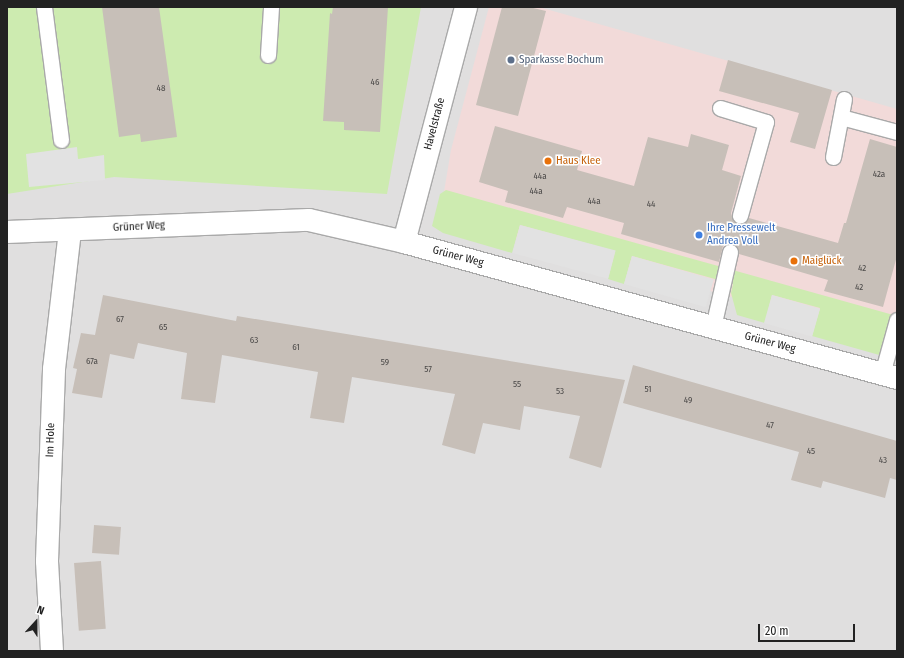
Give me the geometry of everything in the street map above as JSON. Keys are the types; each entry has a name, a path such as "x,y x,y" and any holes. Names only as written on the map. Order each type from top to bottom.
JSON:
{"street":[{"name":"Havelstraße","path":"404,242 466,7"},
{"name":"Grüner Weg","path":"7,232 309,220 404,242 890,376"},
{"name":"Im Hole","path":"52,651 47,561 54,369 70,230"}],"lane":[{"path":"44,7 61,140"},
{"path":"268,55 271,7"},
{"path":"833,157 844,99"},
{"path":"720,108 766,122 740,215"},
{"path":"841,117 897,132"},
{"path":"713,327 730,252"},
{"path":"890,376 897,320"}],"shaded area":[{"path":"7,7 897,7 897,651 7,651"},
{"path":"489,7 539,7 897,109 897,342 454,221 444,192 451,150"},
{"path":"77,147 78,159 104,155 105,180 29,187 26,154"},
{"path":"520,225 616,251 608,279 512,253"},
{"path":"632,256 714,279 706,307 624,284"},
{"path":"772,295 820,309 812,337 764,323"}],"green space":[{"path":"7,7 421,7 387,194 114,177 7,194"},
{"path":"446,190 897,316 897,360 812,336 820,308 772,295 765,323 737,315 731,293 733,284 632,256 624,284 608,279 615,251 520,225 512,253 443,233 432,226 440,194"}],"building":[{"path":"102,7 159,7 177,137 141,142 140,134 119,137"},
{"path":"333,7 388,7 380,132 344,130 344,122 323,121 330,13 332,14"},
{"name":"Sparkasse Bochum","path":"502,7 529,7 546,11 518,116 476,105"},
{"path":"728,60 832,90 815,149 790,142 799,113 719,91"},
{"path":"495,126 582,151 577,170 634,186 648,137 688,147 691,134 729,145 722,170 741,176 731,213 734,222 743,224 749,218 838,243 844,223 846,223 870,139 897,147 897,256 883,307 824,291 828,280 739,254 738,249 732,243 723,246 719,262 621,234 624,223 567,207 563,218 505,202 508,191 479,182"},
{"path":"103,295 236,321 237,316 625,380 601,468 569,458 580,416 524,406 520,430 483,423 475,454 442,445 455,394 352,377 344,423 310,418 318,372 222,355 215,403 181,399 187,353 138,343 134,359 110,354 102,398 72,393 77,369 73,368 81,333 95,335"},
{"path":"633,365 897,441 897,480 890,478 885,498 823,481 821,488 791,480 799,452 623,403"},
{"path":"94,525 121,527 119,555 92,553"},
{"path":"101,561 106,629 79,631 74,563"}],"place":[{"name":"Sparkasse Bochum","path":"511,60"},
{"name":"Haus Klee","path":"548,161"},
{"name":"Ihre Pressewelt Andrea Voll","path":"699,235"},
{"name":"Maiglück","path":"794,261"}]}
